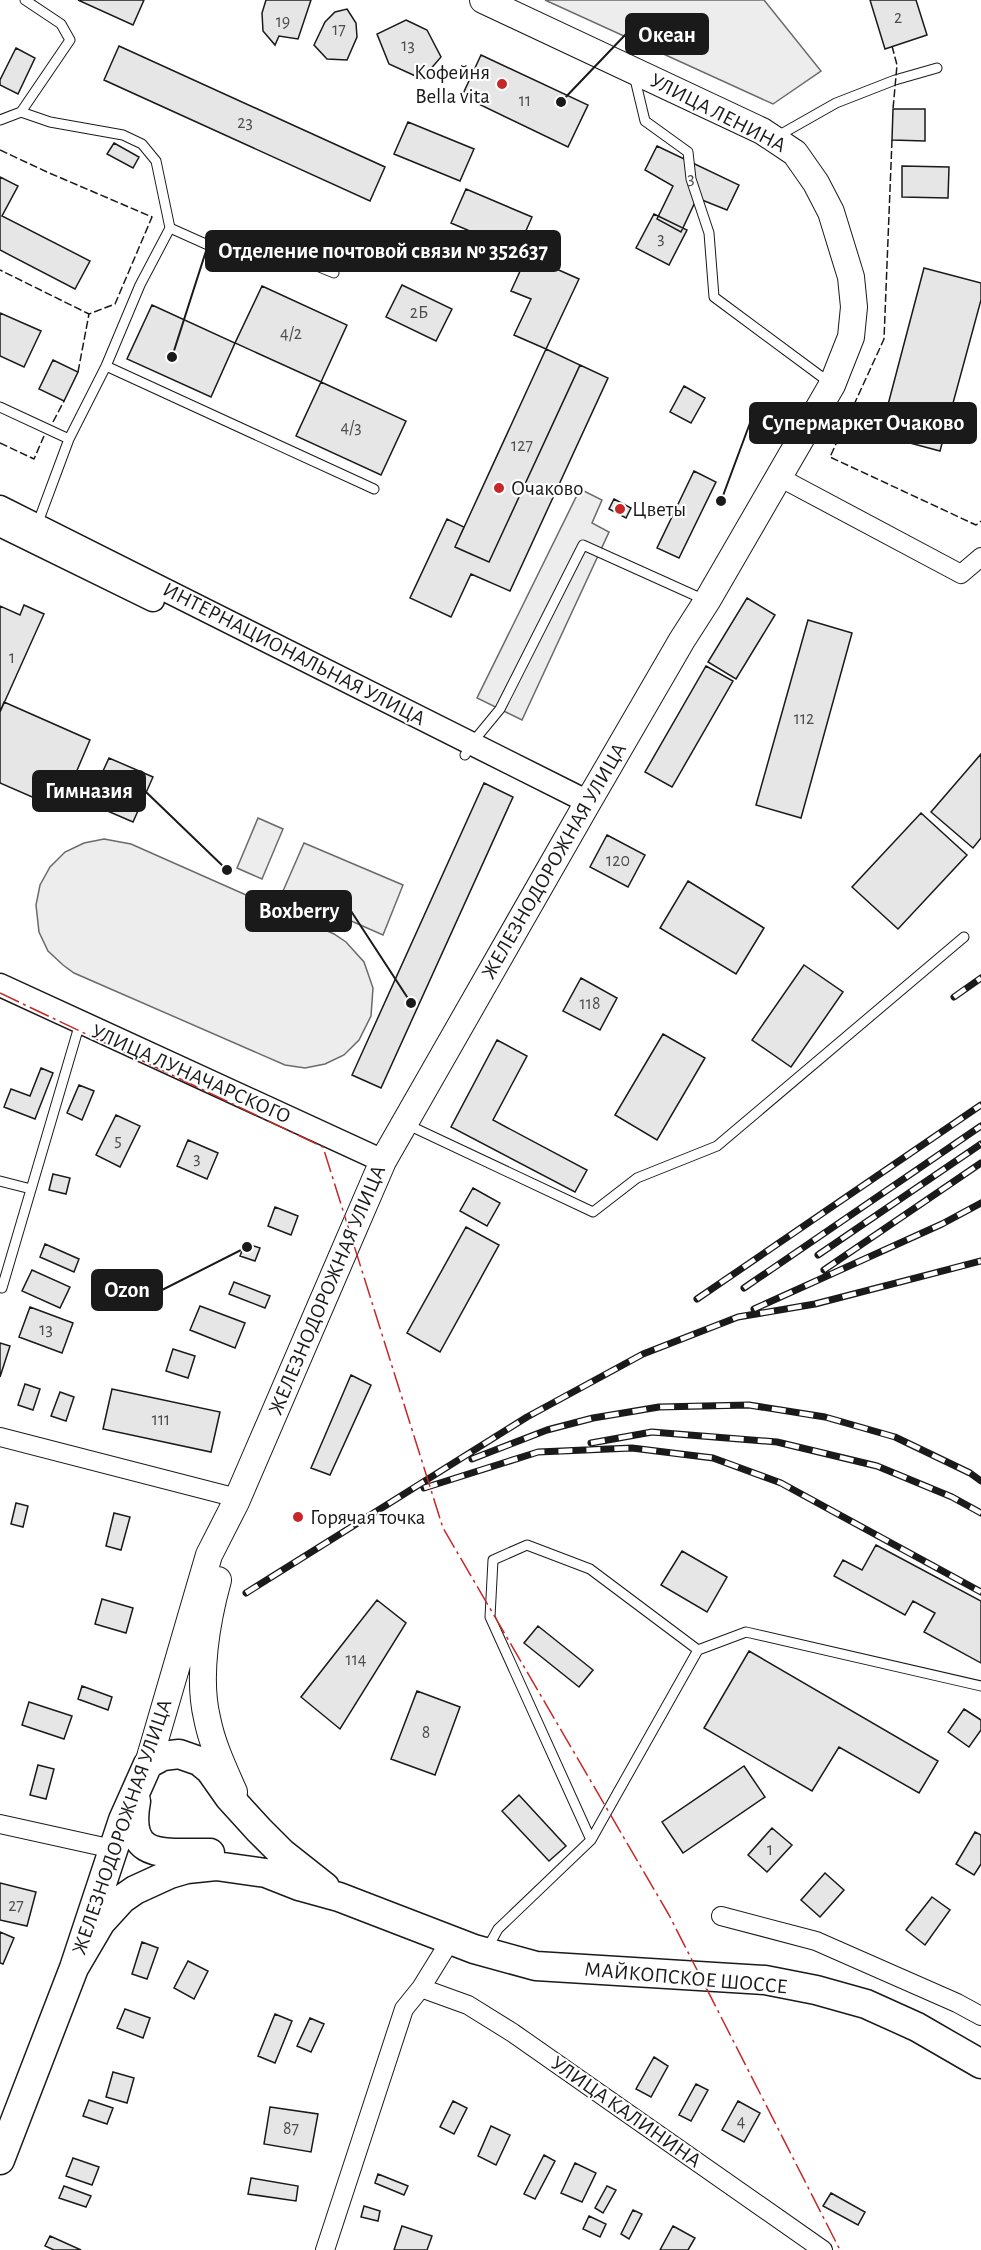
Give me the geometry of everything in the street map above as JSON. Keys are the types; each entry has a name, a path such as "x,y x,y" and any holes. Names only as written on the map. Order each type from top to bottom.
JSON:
{"main road":[{"name":"УЛИЦА ЛЕНИНА","path":"483,0 762,131 795,153 816,183 831,212 850,277 854,307 851,337 832,385 779,477"},
{"name":"ЖЕЛЕЗНОДОРОЖНАЯ УЛИЦА","path":"0,2160 74,1968 123,1820 143,1775 209,1555 236,1500 383,1161 584,808 779,477"},
{"path":"236,1500 212,1605 206,1649 204,1697 212,1739 244,1814"},
{"path":"339,1897 282,1853 244,1814 210,1770 200,1761 179,1754 164,1756 143,1775 134,1829 138,1841 146,1847 163,1852 224,1854 299,1886 339,1897 450,1941"},
{"path":"74,1968 95,1931 112,1909 135,1890 153,1881 170,1874 204,1866 266,1873"},
{"name":"МАЙКОПСКОЕ ШОССЕ","path":"450,1941 536,1966 765,1980 816,1990 866,2004 917,2027 981,2064"}],"street":[{"path":"779,477 961,574 981,557"},
{"name":"ИНТЕРНАЦИОНАЛЬНАЯ УЛИЦА","path":"0,507 584,808"},
{"name":"ИНТЕРНАЦИОНАЛЬНАЯ УЛИЦА","path":"0,525 468,749"},
{"name":"УЛИЦА ЛУНАЧАРСКОГО","path":"0,985 383,1161"},
{"path":"0,1437 236,1500"},
{"path":"0,1824 113,1849"},
{"path":"721,1916 816,1941 957,2003 981,2016"},
{"path":"325,2250 404,2009 422,1988 450,1941"},
{"name":"УЛИЦА КАЛИНИНА","path":"422,1988 468,2005 513,2033 823,2250"}],"lane":[{"path":"0,120 21,112 70,40 61,24 25,0"},
{"path":"773,138 836,103 895,80 937,69"},
{"path":"633,70 645,121 688,152 691,179 709,233 714,297 832,385"},
{"path":"21,112 50,122 123,135 142,144 156,161 170,228 140,285 106,366 69,440 37,525"},
{"path":"170,228 246,262 312,264 334,273"},
{"path":"106,366 374,489"},
{"path":"0,407 69,440"},
{"path":"468,749 500,709 583,545 707,601"},
{"path":"404,1123 593,1212 637,1178 717,1146 964,937"},
{"path":"2,1288 80,1023"},
{"path":"0,1181 31,1189"},
{"path":"591,1840 490,1617 494,1560 527,1545 590,1569 698,1650"},
{"path":"485,1952 498,1929 591,1840 698,1650 746,1632 981,1686"}],"shaded area":[{"path":"545,0 764,0 821,71 773,104"},
{"path":"580,489 602,500 592,523 609,532 522,720 477,698"},
{"path":"258,818 283,829 262,879 237,868"},
{"path":"104,839 131,844 334,934 346,942 364,962 373,988 371,1016 359,1040 344,1055 325,1064 305,1068 285,1065 74,973 63,965 48,951 39,932 36,905 40,885 50,867 65,852 84,843"},
{"path":"304,843 403,885 383,935 283,891"}],"building":[{"path":"78,0 144,0 133,25"},
{"path":"266,0 311,0 298,39 279,36 275,45 263,31 262,13"},
{"path":"870,0 916,0 927,35 885,49"},
{"path":"347,9 356,23 357,37 347,60 327,59 314,45 325,22 335,12"},
{"path":"406,20 427,30 441,57 422,79 389,64 377,34"},
{"path":"119,46 385,167 370,201 104,80"},
{"path":"16,48 35,58 18,94 0,85 0,80"},
{"path":"481,55 588,105 568,147 462,96"},
{"path":"893,109 925,109 925,141 892,140"},
{"path":"408,122 474,149 460,181 394,154"},
{"path":"114,143 139,157 133,168 107,154"},
{"path":"657,146 739,185 727,210 697,198 681,232 657,219 673,186 645,170"},
{"path":"902,166 949,167 948,198 902,197"},
{"path":"0,177 18,186 2,216 90,261 75,289 0,250"},
{"path":"466,189 532,217 517,251 451,223"},
{"path":"654,214 687,230 669,265 636,248"},
{"path":"527,256 579,279 546,349 514,335 531,299 511,291"},
{"path":"924,268 981,283 981,300 940,451 880,435"},
{"path":"402,285 452,309 436,341 386,317"},
{"path":"262,286 347,325 321,382 235,343"},
{"path":"152,305 235,343 211,397 127,359"},
{"path":"0,313 41,331 24,367 0,356"},
{"path":"546,349 580,365 489,562 455,547"},
{"path":"53,360 78,372 64,401 39,389"},
{"path":"580,365 608,378 510,591 471,574 451,617 410,598 447,519 464,527 455,547 489,562"},
{"path":"321,382 406,421 381,475 296,436"},
{"path":"684,386 705,398 691,423 670,412"},
{"path":"694,471 716,482 679,558 657,548"},
{"name":"Цветы","path":"614,499 631,508 626,518 609,509"},
{"path":"747,598 775,615 736,679 708,662"},
{"path":"24,605 44,614 0,712 0,606 20,615"},
{"path":"808,620 852,633 801,818 756,805"},
{"path":"706,666 733,681 672,787 645,772"},
{"path":"4,702 90,740 75,775 97,784 109,758 153,777 133,822 89,803 92,795 72,786 62,810 0,783 0,712"},
{"path":"981,754 981,838 973,848 931,812"},
{"path":"484,783 513,797 381,1088 352,1075"},
{"path":"921,813 967,855 898,929 852,887"},
{"path":"607,835 645,855 628,887 590,867"},
{"path":"688,881 764,928 736,974 660,928"},
{"path":"804,965 843,992 791,1067 752,1040"},
{"path":"581,978 617,998 600,1030 563,1011"},
{"path":"663,1034 705,1058 657,1140 615,1115"},
{"path":"497,1040 527,1056 493,1120 587,1170 575,1192 451,1127"},
{"path":"41,1068 53,1073 35,1119 4,1107 11,1089 30,1096"},
{"path":"79,1085 94,1091 82,1120 67,1113"},
{"path":"116,1115 140,1126 120,1167 96,1155"},
{"path":"188,1140 218,1153 207,1179 177,1166"},
{"path":"53,1174 70,1178 66,1194 49,1190"},
{"path":"473,1188 500,1203 487,1226 460,1211"},
{"path":"275,1207 298,1216 291,1235 268,1226"},
{"path":"466,1227 499,1245 440,1352 407,1333"},
{"path":"245,1243 260,1248 255,1261 240,1256"},
{"path":"45,1244 79,1259 74,1272 40,1257"},
{"path":"32,1270 70,1287 60,1308 22,1291"},
{"path":"234,1282 270,1296 265,1308 229,1294"},
{"path":"200,1306 245,1323 235,1348 190,1330"},
{"path":"30,1307 73,1323 62,1353 19,1337"},
{"path":"0,1343 10,1346 0,1377"},
{"path":"173,1349 195,1356 188,1378 166,1371"},
{"path":"351,1375 371,1385 330,1475 311,1468"},
{"path":"25,1384 40,1389 33,1410 18,1405"},
{"path":"112,1389 220,1412 211,1452 103,1429"},
{"path":"60,1392 74,1397 66,1421 51,1416"},
{"path":"16,1503 28,1506 23,1527 11,1524"},
{"path":"114,1513 130,1517 121,1550 106,1546"},
{"path":"876,1545 981,1601 981,1663 924,1632 935,1613 913,1601 905,1615 834,1576 843,1560 862,1570"},
{"path":"682,1551 727,1577 707,1612 661,1585"},
{"path":"102,1599 133,1608 126,1633 95,1624"},
{"path":"377,1600 406,1623 340,1729 301,1697"},
{"path":"538,1626 593,1670 579,1687 524,1643"},
{"path":"749,1651 938,1761 919,1793 839,1747 812,1791 704,1728"},
{"path":"82,1686 112,1697 108,1710 78,1699"},
{"path":"417,1691 460,1707 435,1775 391,1759"},
{"path":"29,1702 72,1716 64,1739 22,1725"},
{"path":"964,1709 981,1720 981,1730 969,1747 948,1732"},
{"path":"38,1765 54,1769 46,1799 30,1795"},
{"path":"744,1766 765,1797 683,1853 662,1822"},
{"path":"519,1795 566,1846 549,1861 502,1811"},
{"path":"772,1828 792,1845 767,1872 748,1855"},
{"path":"975,1832 981,1835 981,1864 974,1875 956,1864"},
{"path":"825,1873 844,1890 820,1917 801,1900"},
{"path":"0,1883 36,1892 27,1926 0,1920"},
{"path":"932,1897 950,1910 925,1945 906,1930"},
{"path":"0,1932 14,1938 3,1964 0,1963"},
{"path":"142,1942 158,1948 147,1979 132,1974"},
{"path":"188,1961 208,1971 194,1999 174,1988"},
{"path":"125,2009 150,2018 143,2038 117,2028"},
{"path":"275,2014 292,2021 275,2063 258,2056"},
{"path":"310,2018 324,2024 311,2052 297,2046"},
{"path":"654,2057 668,2066 651,2097 636,2089"},
{"path":"113,2072 134,2078 127,2103 106,2097"},
{"path":"696,2084 708,2090 691,2121 679,2115"},
{"path":"89,2100 113,2108 107,2124 83,2116"},
{"path":"453,2101 467,2108 454,2134 440,2127"},
{"path":"738,2101 760,2113 744,2142 722,2130"},
{"path":"270,2107 318,2114 311,2152 264,2144"},
{"path":"491,2126 510,2135 496,2165 478,2156"},
{"path":"544,2155 555,2161 535,2199 524,2194"},
{"path":"73,2158 99,2167 92,2185 66,2176"},
{"path":"575,2163 596,2173 582,2202 561,2193"},
{"path":"378,2174 408,2186 404,2195 375,2183"},
{"path":"251,2178 298,2186 296,2201 248,2194"},
{"path":"64,2186 91,2196 86,2207 59,2198"},
{"path":"607,2186 616,2190 603,2213 595,2208"},
{"path":"831,2193 865,2212 858,2225 823,2206"},
{"path":"364,2206 380,2211 378,2221 361,2217"},
{"path":"633,2210 642,2214 629,2239 621,2234"},
{"path":"589,2216 606,2224 600,2237 583,2229"},
{"path":"402,2226 432,2236 427,2250 394,2250"},
{"path":"673,2226 695,2238 688,2250 660,2250"},
{"path":"50,2236 81,2250 54,2250 45,2246"}],"railway":[{"path":"954,997 981,978"},
{"path":"697,1299 981,1105"},
{"path":"744,1288 981,1126"},
{"path":"818,1255 981,1144"},
{"path":"824,1270 981,1163"},
{"path":"754,1309 942,1224 981,1203"},
{"path":"246,1593 527,1417 643,1354 738,1317 815,1304 981,1261"},
{"path":"472,1459 547,1430 593,1418 659,1407 749,1405 825,1417 895,1437 970,1473 981,1481"},
{"path":"591,1443 652,1432 777,1442 877,1466 952,1497 981,1513"},
{"path":"424,1488 538,1452 632,1448 713,1458 781,1483 981,1592"}],"fence":[{"path":"892,46 897,65 893,109"},
{"path":"892,140 884,339 830,457 976,525 981,521"},
{"path":"0,150 152,217 115,304 89,314 0,270"},
{"path":"78,372 89,314"},
{"path":"53,422 64,401"},
{"path":"0,443 34,459 44,436"}],"power":[{"path":"0,993 323,1147 443,1528 669,1915 840,2250"}],"place":[{"name":"Кофейня Bella vita","path":"502,84"},
{"name":"Океан","path":"561,102"},
{"name":"Отделение почтовой связи № 352637","path":"172,357"},
{"name":"Очаково","path":"499,488"},
{"name":"Супермаркет Очаково","path":"721,501"},
{"name":"Цветы","path":"620,509"},
{"name":"Гимназия","path":"227,870"},
{"name":"Boxberry","path":"411,1003"},
{"name":"Ozon","path":"247,1247"},
{"name":"Горячая точка","path":"298,1517"}]}
